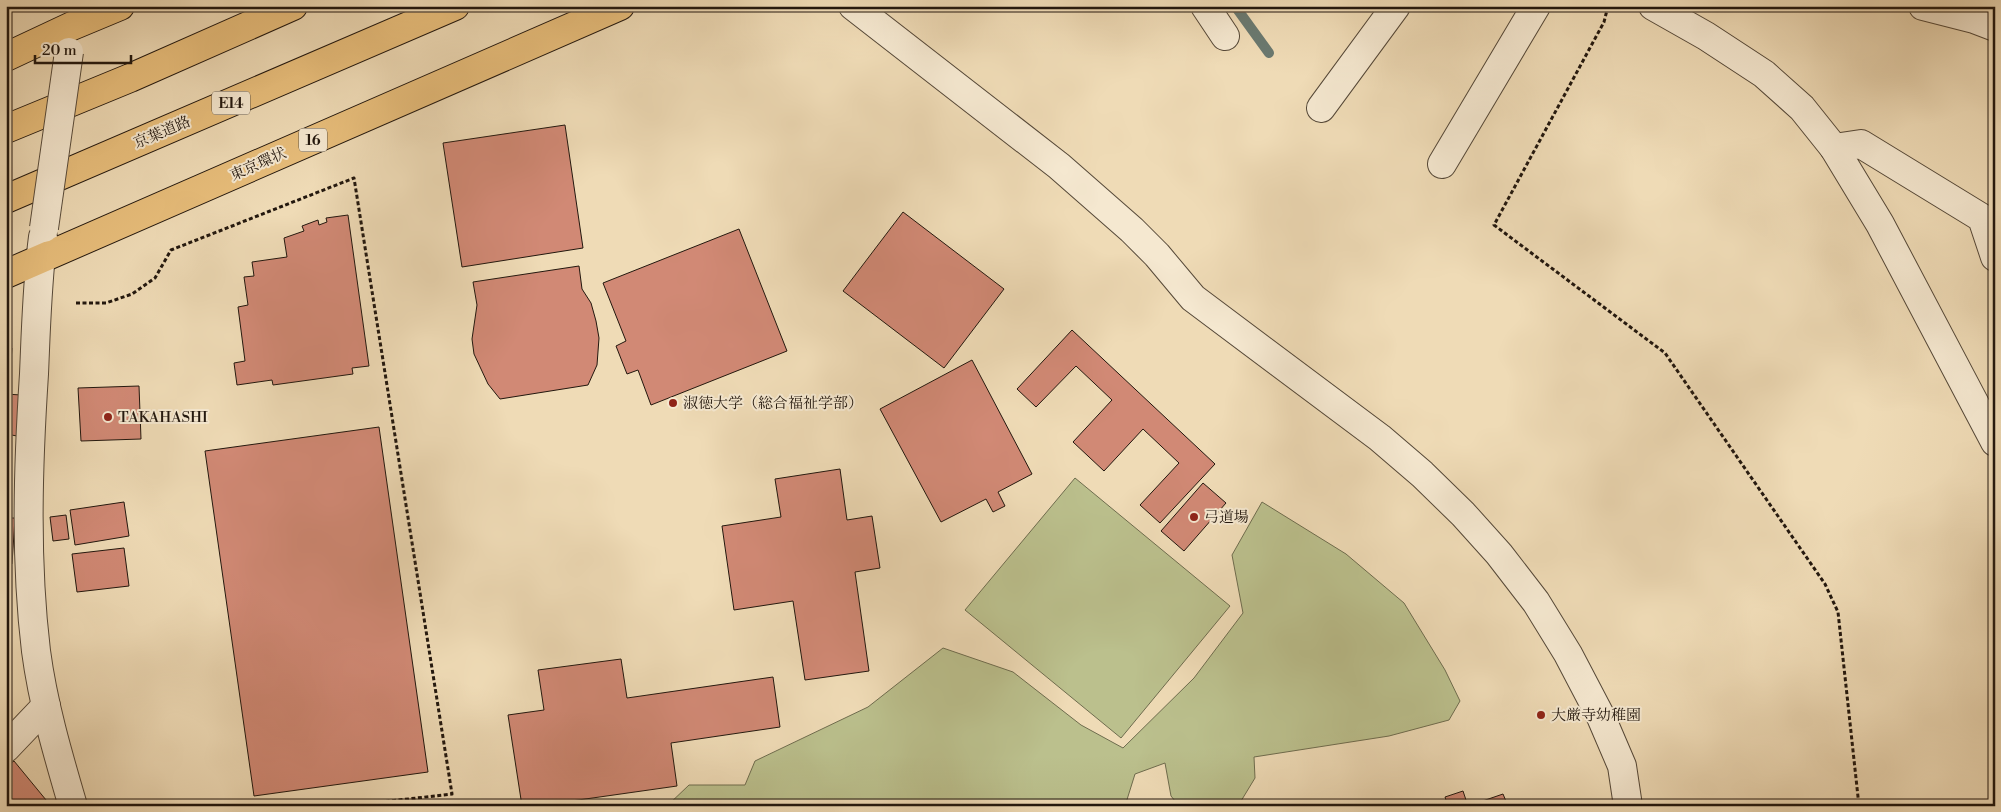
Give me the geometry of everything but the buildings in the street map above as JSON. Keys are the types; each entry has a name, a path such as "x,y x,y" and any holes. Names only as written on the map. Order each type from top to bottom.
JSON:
{"highway":[{"path":"6,58 120,6"},
{"path":"6,129 130,78 293,6"},
{"name":"京葉道路","path":"6,199 455,6"},
{"name":"東京環状","path":"6,274 620,6"}],"street":[{"path":"853,6 1059,166 1132,230 1157,255 1193,298 1380,438 1422,474 1463,514 1536,602 1568,654 1601,717 1622,766 1628,806"},
{"path":"1205,6 1225,36"},
{"path":"1321,108 1396,6"},
{"path":"1442,164 1536,6"},
{"path":"1653,6 1706,36 1764,74 1802,108 1834,148 1880,224 1995,442"},
{"path":"1923,6 1974,19 1995,27"},
{"path":"72,28 40,260 31,414 30,538 36,651 46,706 73,806"},
{"path":"1834,148 1861,144 1982,218 1995,257"},
{"path":"6,748 46,706"}],"path":[{"path":"1608,6 1604,22 1494,225 1665,353 1825,584 1838,612 1859,806"},
{"path":"76,303 106,303 132,294 154,278 171,250 354,178 452,794 346,806"}],"green space":[{"path":"1075,478 1230,606 1121,738 965,610"},
{"path":"1262,502 1346,554 1404,603 1445,670 1460,701 1449,720 1389,736 1254,757 1255,778 1238,806 1179,806 1171,796 1165,763 1135,774 1125,806 667,806 689,785 745,785 755,761 868,707 943,648 1013,672 1081,725 1123,748 1194,678 1243,613 1232,555"}],"waterway":[{"path":"1235,6 1269,53"}],"place":[{"name":"淑徳大学（総合福祉学部）","path":"673,403"},
{"name":"TAKAHASHI","path":"108,417"},
{"name":"弓道場","path":"1194,517"},
{"name":"大厳寺幼稚園","path":"1541,715"}]}
